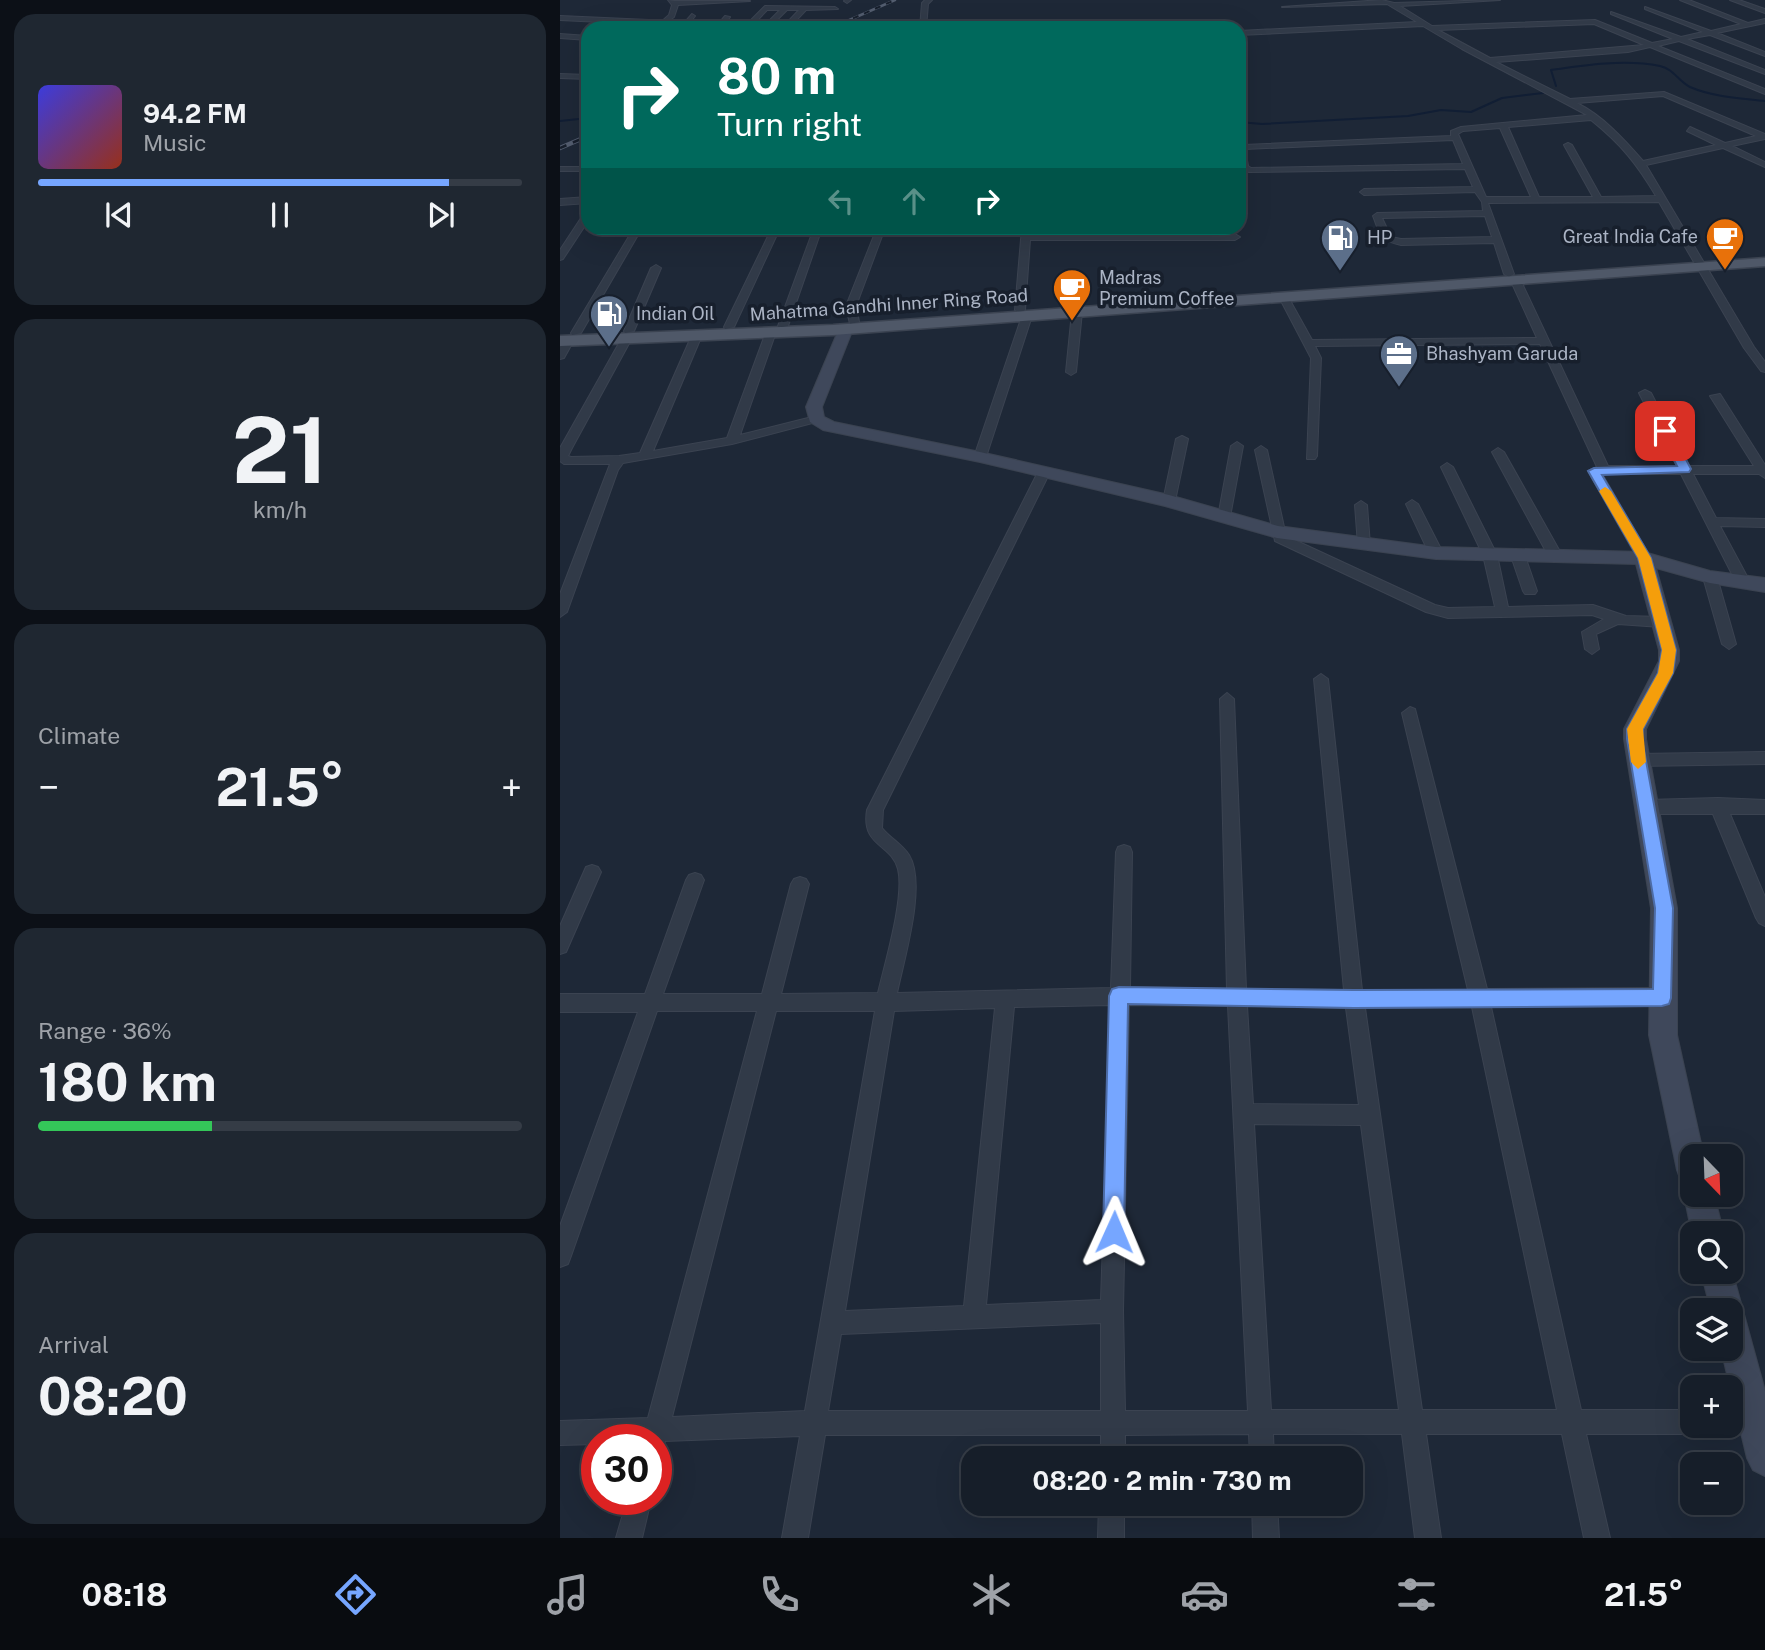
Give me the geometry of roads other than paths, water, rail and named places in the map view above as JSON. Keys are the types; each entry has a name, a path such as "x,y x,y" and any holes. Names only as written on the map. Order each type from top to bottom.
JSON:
{"main road":[{"name":"Mahatma Gandhi Inner Ring Road","path":"628,334 697,335 1699,263 1765,261"},
{"name":"Mahatma Gandhi Inner Ring Road","path":"1023,313 1077,312 1284,297 1512,277"},
{"name":"Mahatma Gandhi Inner Ring Road","path":"566,337 729,327 777,329"}],"street":[{"path":"772,21 791,0"},
{"path":"791,21 806,0"},
{"path":"815,9 822,0"},
{"path":"753,21 764,9 831,9 835,0"},
{"path":"924,21 925,4 929,0"},
{"path":"1285,7 1497,0"},
{"path":"1683,0 1746,24"},
{"path":"1733,0 1765,11"},
{"path":"667,21 672,16 673,2 747,1"},
{"path":"1389,2 1464,48 1569,101 1595,117 1621,140 1640,164 1749,348 1765,369"},
{"path":"1750,6 1765,4"},
{"path":"1647,8 1765,54"},
{"path":"1613,13 1681,38 1765,74"},
{"path":"688,21 692,16"},
{"path":"724,21 727,17"},
{"path":"560,18 627,21"},
{"path":"734,21 737,18"},
{"path":"1492,60 1612,51 1765,21"},
{"path":"1431,28 1591,22 1765,92"},
{"path":"1246,33 1423,24"},
{"path":"560,36 581,38"},
{"path":"1737,80 1765,74"},
{"path":"560,76 581,77"},
{"path":"1569,101 1664,94 1765,137"},
{"path":"1595,117 1456,130 1455,138 1479,190 1512,277 1604,470"},
{"path":"1503,125 1536,199"},
{"path":"1690,129 1765,165"},
{"path":"1640,164 1765,137"},
{"path":"1246,142 1455,138"},
{"path":"1568,145 1598,199"},
{"path":"1246,171 1469,166"},
{"path":"1350,167 1387,239 1401,242 1497,240"},
{"path":"560,169 581,169"},
{"path":"1364,192 1479,190"},
{"path":"1483,200 1660,199"},
{"path":"560,202 581,200"},
{"path":"1377,216 1488,213"},
{"path":"560,257 581,225"},
{"path":"560,356 566,337 633,235"},
{"path":"729,327 773,235"},
{"path":"732,441 815,235"},
{"path":"816,419 814,407 850,325 852,306 878,235"},
{"path":"980,457 1023,313 1025,235"},
{"path":"1151,235 1235,237"},
{"path":"656,268 628,334 562,457 568,461 579,463 645,456 732,441 816,419 829,426 980,457 1169,501 1277,532 1436,553 1644,558 1710,576 1765,585"},
{"path":"1284,297 1316,358 1311,456"},
{"path":"1071,372 1077,312"},
{"path":"645,456 697,335"},
{"path":"1306,343 1541,341"},
{"path":"1749,348 1765,348"},
{"path":"1645,393 1743,582"},
{"path":"1716,396 1764,471"},
{"path":"1169,501 1182,439"},
{"path":"1224,517 1237,446"},
{"path":"1261,450 1280,538 1432,608 1448,612 1593,610 1617,618 1661,622"},
{"path":"1498,452 1556,557"},
{"path":"560,612 612,470 619,460"},
{"path":"1447,467 1490,555 1502,610"},
{"path":"1686,1144 1663,1035 1664,908 1635,729 1669,661 1644,558 1594,471 1764,471"},
{"path":"795,1538 817,1423 886,1002 909,888 908,872 902,858 877,835 872,823 875,810 1044,472"},
{"path":"1412,504 1436,553"},
{"path":"1361,505 1364,545"},
{"path":"1712,522 1765,523"},
{"path":"1518,556 1530,591"},
{"path":"1710,576 1729,644"},
{"path":"1592,649 1589,632 1617,618"},
{"path":"1321,679 1354,999 1428,1538"},
{"path":"1227,699 1237,997 1261,1446"},
{"path":"1410,713 1480,1000 1597,1538"},
{"path":"1638,760 1765,758"},
{"path":"1718,805 1765,918"},
{"path":"1647,807 1765,807"},
{"path":"1113,1446 1112,1311 1124,852"},
{"path":"560,946 592,872"},
{"path":"560,1255 695,880"},
{"path":"659,1424 800,884"},
{"path":"560,1003 649,1005 1119,996 1480,1000 1662,998"},
{"path":"974,1317 1005,999"},
{"path":"1243,1114 1370,1115"},
{"path":"833,1323 1112,1311"},
{"path":"672,1434 817,1423 1680,1422"},
{"path":"1743,1422 1765,1458"},
{"path":"560,1433 581,1433"},
{"path":"629,1538 635,1515"},
{"path":"1111,1538 1112,1516"},
{"path":"1265,1516 1266,1538"}],"waterway":[{"path":"1556,86 1551,70 1619,63 1647,64 1665,68 1690,87 1708,93 1765,101"},
{"path":"1246,123 1408,116 1441,110 1471,112 1502,98 1543,93"},
{"path":"560,121 581,119"}],"railway":[{"path":"847,21 895,0"},
{"path":"560,148 581,139"}],"place":[{"name":"Great India Cafe","path":"1725,271"},
{"name":"HP","path":"1340,272"},
{"name":"Madras Premium Coffee","path":"1072,322"},
{"name":"Indian Oil","path":"609,348"},
{"name":"Bhashyam Garuda","path":"1399,388"}]}
